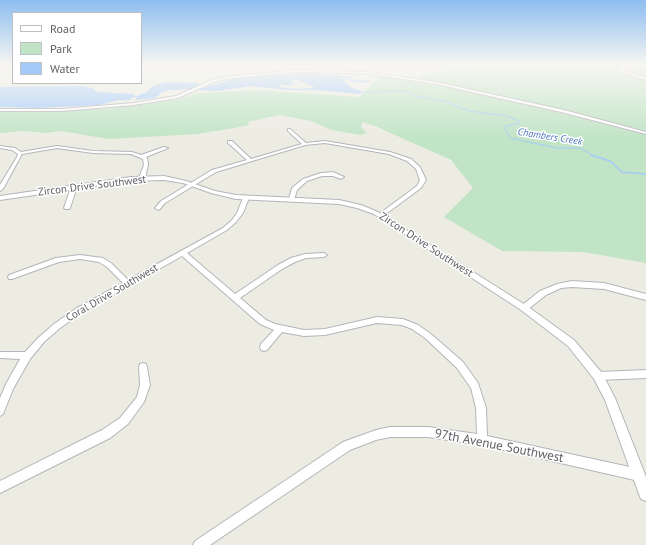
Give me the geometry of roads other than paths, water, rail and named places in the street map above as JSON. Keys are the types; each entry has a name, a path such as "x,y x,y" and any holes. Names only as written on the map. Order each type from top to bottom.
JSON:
{"street":[{"path":"0,110 60,110 117,106 169,99 195,90"},
{"path":"469,90 562,111 646,133"},
{"path":"289,130 305,144"},
{"path":"230,142 249,160"},
{"path":"158,208 163,202 214,171 305,144 329,143 383,151 403,157 415,165 422,176 422,184 415,191 382,215"},
{"path":"0,147 13,149 20,153 56,147 93,152 126,152 143,156 166,148"},
{"path":"88,155 93,152"},
{"path":"0,189 20,153"},
{"path":"142,178 146,165 143,156"},
{"path":"292,199 294,189 305,180 321,175 333,174 341,177"},
{"name":"Zircon Drive Southwest","path":"0,198 142,178 164,178 191,184 225,195 246,198 339,202 359,206 382,215 524,308 550,326 571,344 598,376 610,398 646,494"},
{"path":"67,208 74,187"},
{"name":"Coral Drive Southwest","path":"0,411 9,386 27,356 41,340 62,322 127,283 225,229 240,213 246,198"},
{"path":"183,253 263,322 280,329 297,333 324,332 377,320 396,321 415,327 428,336 460,365 475,386 481,408 482,440"},
{"path":"235,298 293,260 305,256 324,255"},
{"path":"12,277 52,262 80,256 101,260 127,283"},
{"path":"524,308 543,293 560,286 572,284 604,286 646,297"},
{"path":"264,347 280,329"},
{"path":"2,355 27,356"},
{"path":"0,487 106,434 124,421 141,399 145,384 143,367"},
{"path":"598,376 646,374"},
{"name":"97th Avenue Southwest","path":"199,545 347,446 376,435 402,431 428,432 482,440 639,475"}],"water":[{"path":"0,90 95,90 97,92 135,94 130,100 118,100 99,105 39,108 0,107"},
{"path":"148,90 167,90 162,92 154,98 135,100 140,94"},
{"path":"319,90 359,90 361,91 361,94"}],"waterway":[{"name":"Chambers Creek","path":"359,92 405,91 415,96 444,101 469,111 507,116 519,121 519,123 506,126 505,129 510,138 557,148 580,148 594,156"},
{"name":"Chambers Creek","path":"132,97 140,96"},
{"name":"Chambers Creek","path":"594,156 610,161 622,172 646,174"}]}
